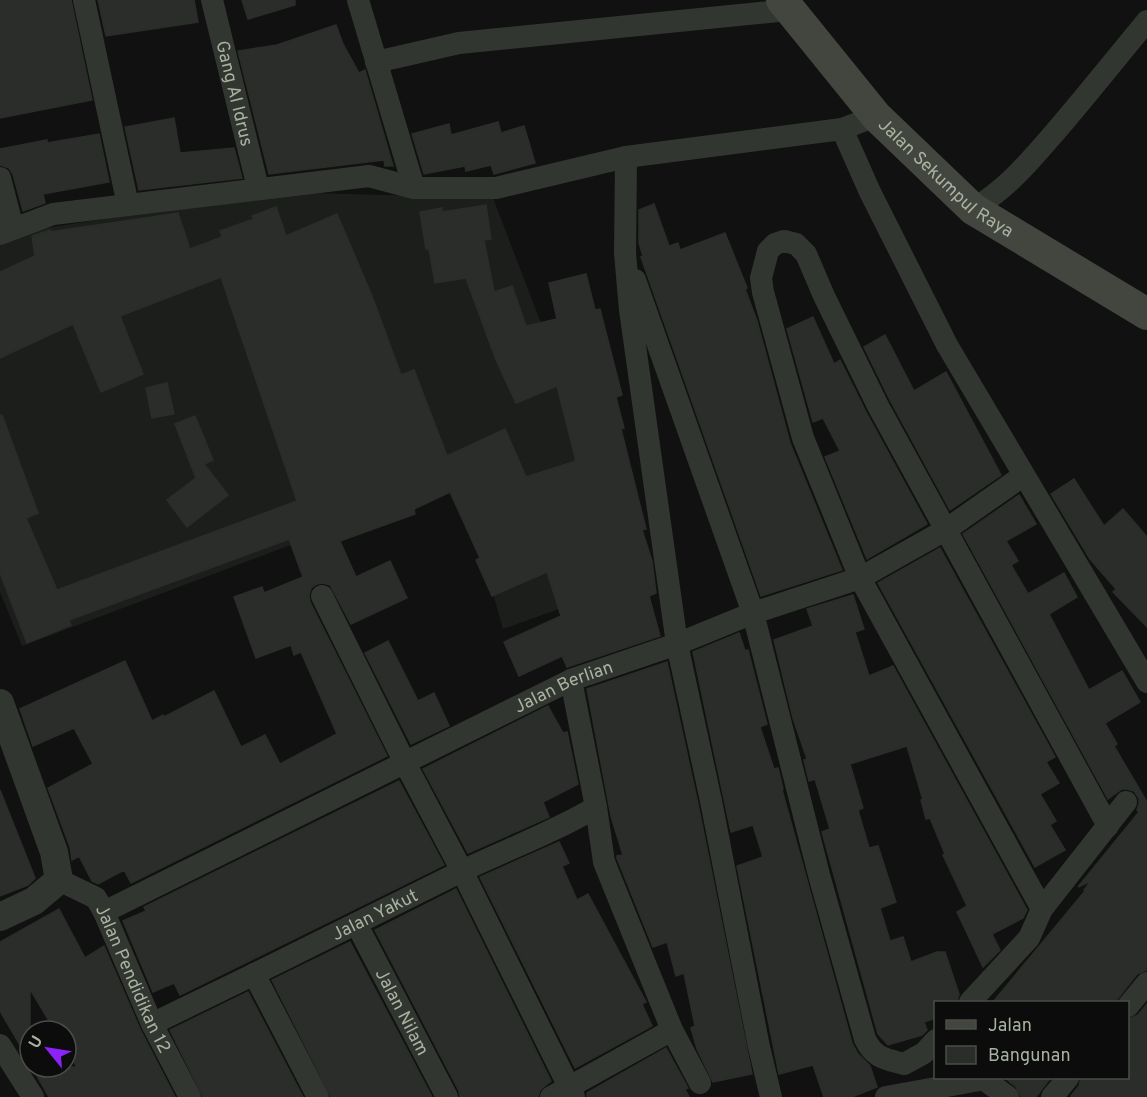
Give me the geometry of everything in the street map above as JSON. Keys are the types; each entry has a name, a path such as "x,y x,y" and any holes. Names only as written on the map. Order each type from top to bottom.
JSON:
{"main road":[{"name":"Jalan Sekumpul Raya","path":"785,5 876,116 973,209 1147,314"}],"street":[{"path":"84,0 128,205"},
{"name":"Gang Al Idrus","path":"212,0 258,188"},
{"path":"358,0 414,188"},
{"path":"376,62 459,43 785,5"},
{"path":"973,209 995,196 1015,176 1068,117 1147,21"},
{"path":"0,178 7,231 53,214 369,176 414,188 496,188 626,157 842,129 876,116"},
{"path":"842,129 870,192 947,345 1147,682"},
{"path":"626,157 625,253 630,310 677,644 771,1097"},
{"path":"1042,909 860,578 803,438 760,278 768,251 776,244 784,241 796,244 806,254 878,406 1108,826"},
{"path":"625,253 753,613 819,875 865,1039 871,1050 881,1058 904,1064 932,1050"},
{"name":"Jalan Berlian","path":"104,912 571,680 677,644 753,613 860,578 947,529 1023,475"},
{"path":"322,596 462,871 565,1094 672,1030"},
{"path":"571,680 596,807 604,862 672,1030 700,1083"},
{"path":"0,703 54,852 59,880 34,901 0,917"},
{"path":"971,1001 1029,938 1042,909 1126,802"},
{"name":"Jalan Yakut","path":"152,1024 596,807"},
{"name":"Jalan Pendidikan 12","path":"59,880 96,898 152,1024 190,1097"},
{"name":"Jalan Nilam","path":"357,925 447,1097"},
{"path":"254,974 318,1097"},
{"path":"1129,1005 1147,983"},
{"path":"2,1052 33,1097"},
{"path":"886,1097 979,1079"},
{"path":"985,1079 1008,1097"},
{"path":"1052,1097 1066,1079"}],"shaded area":[{"path":"274,192 493,198 562,378 612,590 503,629 461,481 22,646 0,592 0,242 15,233"}],"building":[{"path":"0,0 71,0 92,100 0,118"},
{"path":"98,0 194,0 198,22 106,36"},
{"path":"242,0 295,0 295,5 248,19"},
{"path":"336,25 343,44 359,73 365,70 393,166 385,166 384,160 269,174 238,51 277,45"},
{"path":"174,118 180,153 234,148 242,178 139,190 125,127"},
{"path":"498,122 501,133 524,126 535,163 494,174 491,165 466,171 465,166 424,174 412,134 449,124 451,135"},
{"path":"99,134 109,182 43,194 45,203 23,211 13,174 9,168 0,165 0,149 47,140 47,143"},
{"path":"654,204 669,246 678,243 680,250 725,233 747,288 745,289 757,321 790,443 842,570 761,596 641,257 643,256 639,243 639,210"},
{"path":"486,205 491,239 484,240 494,292 512,286 526,326 557,319 549,283 586,274 595,310 600,309 622,395 616,397 624,428 621,429 646,529 642,530 652,561 656,593 649,596 660,636 567,667 562,656 519,676 504,642 561,616 547,572 492,596 476,560 480,558 450,492 414,509 415,514 340,541 356,577 390,561 407,598 351,624 330,585 317,584 311,588 309,595 310,602 387,756 131,883 124,870 98,884 92,881 79,856 72,860 70,847 48,788 93,764 74,728 33,746 20,709 125,661 152,721 214,691 241,747 265,735 280,764 337,734 301,652 294,655 291,645 256,658 234,597 262,587 264,593 303,577 289,539 69,620 71,625 27,643 0,573 0,416 2,415 38,513 26,518 57,590 297,501 221,277 120,316 143,374 101,392 73,324 0,358 0,272 35,256 32,236 50,230 50,232 178,213 190,249 222,237 220,231 254,219 252,216 276,207 286,236 337,214 372,296 401,375 414,370 447,456 505,429 526,477 576,461 557,386 516,403 496,360 466,278 435,283 420,212 442,208 442,212"},
{"path":"813,317 834,364 840,360 927,524 867,559 825,457 840,451 823,418 813,422 787,329"},
{"path":"885,335 914,391 946,372 1001,475 950,510 864,347"},
{"path":"167,383 174,414 152,418 146,388"},
{"path":"195,416 213,460 204,464 228,495 187,527 167,500 196,478 175,424"},
{"path":"1074,479 1104,526 1123,509 1147,537 1147,627 1113,592 1116,589 1090,559 1051,494"},
{"path":"1019,495 1036,524 1006,541 1018,561 1011,565 1028,594 1064,573 1077,597 1049,614 1089,690 1122,671 1140,702 1105,723 1117,744 1114,746 1147,802 1147,970 1137,974 1116,1001 994,1001 1085,891 1091,881 1078,887 1139,812 1137,810 1139,798 1134,791 1122,789 1108,799 963,534"},
{"path":"940,548 1055,757 1046,762 1059,783 1040,794 1056,821 1050,825 1065,850 1035,867 878,583"},
{"path":"853,595 864,629 855,632 869,676 893,666 1027,910 1023,918 992,934 1000,950 983,967 957,912 967,906 943,855 945,854 930,818 926,819 921,800 923,800 907,746 850,764 863,808 858,810 869,848 878,846 896,902 880,908 890,941 903,937 911,962 937,952 945,952 959,994 957,1001 934,1001 934,1019 924,1022 927,1030 922,1035 888,1045 878,1034 822,832 830,829 815,779 809,781 804,760 807,759 793,718 774,640 813,626 807,609"},
{"path":"739,633 745,651 748,650 767,724 760,727 774,769 778,768 782,790 852,1043 858,1054 870,1066 877,1087 852,1097 824,1097 813,1065 779,1074 737,866 763,857 753,825 731,832 693,652"},
{"path":"388,641 418,701 434,693 449,726 411,744 365,653"},
{"path":"667,662 752,1074 713,1082 697,1049 691,1028 695,1026 684,973 676,976 667,942 653,947 617,858 623,855 611,816 587,689"},
{"path":"548,706 563,733 567,732 578,784 543,802 549,817 468,853 423,769"},
{"path":"399,781 444,865 180,995 174,983 153,992 123,921 146,911 144,907"},
{"path":"0,790 35,878 28,885 0,896"},
{"path":"559,842 569,863 562,866 577,900 588,894 646,1002 642,1004 652,1026 575,1068 480,877"},
{"path":"456,889 551,1081 540,1090 538,1097 460,1097 459,1091 375,930"},
{"path":"59,909 85,958 104,946 140,1029 175,1097 49,1097 39,1079 78,1079 78,1019 48,1019 30,989 30,1019 18,1019 18,1042 0,1011 0,942"},
{"path":"350,942 432,1097 331,1097 272,980"},
{"path":"248,992 303,1097 203,1097 170,1030"},
{"path":"1147,1004 1147,1097 1072,1097 1081,1079 1129,1079 1129,1019 1138,1015"},
{"path":"666,1048 688,1088 685,1089 689,1097 587,1097 587,1093"},
{"path":"1006,1079 1050,1079 1036,1097 1021,1097 1016,1087"}]}
